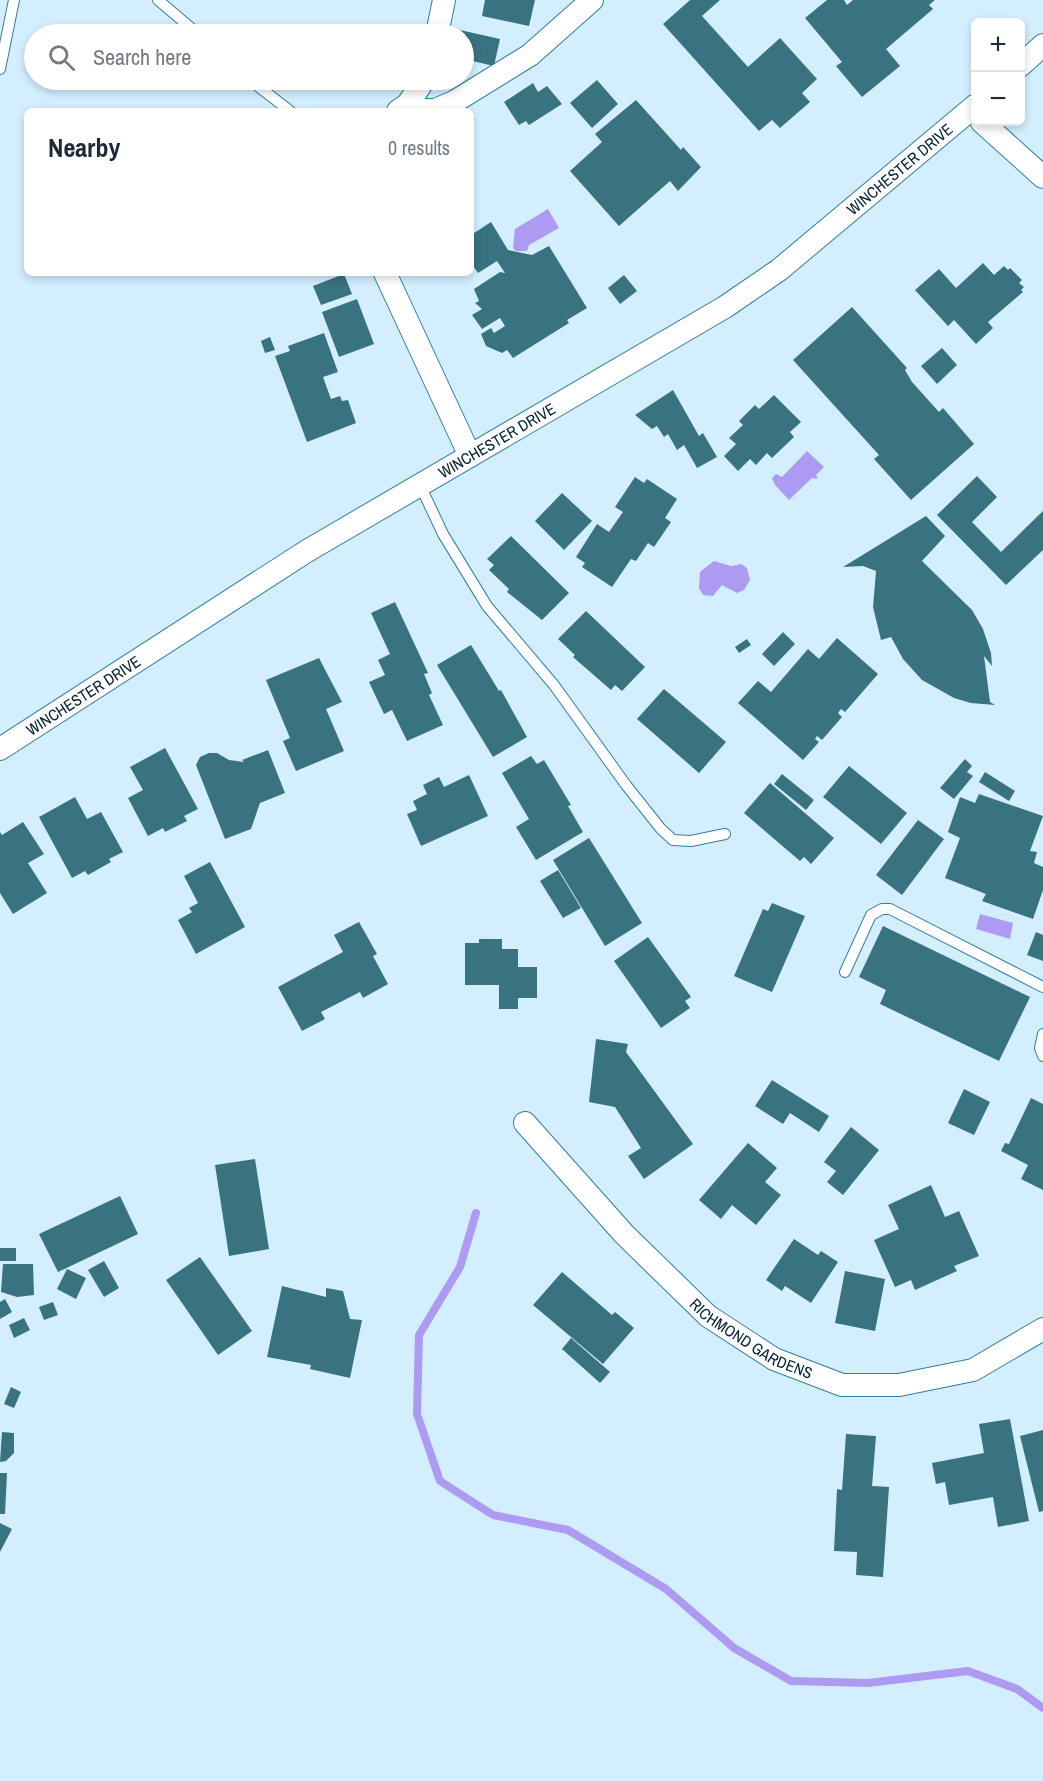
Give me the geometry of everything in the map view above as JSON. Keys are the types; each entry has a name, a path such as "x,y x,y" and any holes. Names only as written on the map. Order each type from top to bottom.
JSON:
{"street":[{"path":"439,24 444,0"},
{"path":"474,90 530,55 592,0"},
{"path":"1025,61 1043,45"},
{"path":"403,108 416,90"},
{"path":"440,108 473,90"},
{"name":"WINCHESTER DRIVE","path":"0,749 307,551 725,307 779,270 971,117"},
{"path":"990,126 1043,177"},
{"path":"386,276 470,456"},
{"name":"RICHMOND GARDENS","path":"525,1123 624,1234 708,1316 774,1359 842,1384 899,1385 973,1370 1043,1329"}],"lane":[{"path":"1,63 14,0"},
{"path":"158,0 186,24"},
{"path":"263,90 286,108"},
{"path":"420,485 443,534 487,606 554,685 626,785 661,829 673,840 691,841 725,834"},
{"path":"845,972 872,915 882,909 890,909 1043,987"},
{"path":"1043,1034 1040,1048 1043,1056"}],"shaded area":[{"path":"548,209 559,228 529,245 527,251 516,251 513,248 515,229"},
{"path":"807,451 824,467 816,475 818,479 812,478 789,500 775,485 772,478 776,474 782,477"},
{"path":"714,561 731,566 741,564 747,568 750,580 744,590 737,593 722,585 713,596 703,595 699,588 700,572"},
{"path":"980,914 1013,923 1010,939 976,929"}],"building":[{"path":"485,0 535,0 529,26 482,16"},
{"path":"690,0 720,0 702,16 748,67 780,38 817,79 802,93 810,102 780,128 772,120 759,131 663,24"},
{"path":"827,0 844,0 847,5 853,0 935,0 929,5 933,9 886,49 900,66 862,97 836,66 842,62 805,18"},
{"path":"474,33 500,39 494,66 474,61"},
{"path":"597,80 618,104 592,128 570,103"},
{"path":"533,83 538,92 547,86 562,104 529,125 526,121 519,125 504,102"},
{"path":"636,100 681,150 683,147 701,167 678,191 670,181 619,226 570,171 602,142 595,134"},
{"path":"491,222 508,250 532,255 549,246 587,308 567,320 569,323 513,358 507,350 502,353 486,346 481,334 491,328 494,333 505,326 500,318 482,329 472,315 482,309 475,303 479,301 474,289 500,272 505,273 497,261 478,273 474,267 474,233"},
{"path":"983,263 994,275 1004,266 1008,270 1010,268 1022,280 1019,283 1024,287 1021,290 1023,292 988,322 993,328 976,344 954,320 948,326 915,290 939,269 956,288"},
{"path":"624,275 637,291 620,304 608,288"},
{"path":"345,276 352,294 321,305 313,286"},
{"path":"357,299 374,344 339,357 322,312"},
{"path":"852,307 907,368 905,370 912,382 939,412 943,408 974,444 911,500 874,459 879,455 793,360"},
{"path":"324,333 338,372 323,377 331,399 340,396 342,401 348,400 356,423 307,442 275,356 290,351 288,346"},
{"path":"270,337 275,350 265,353 261,341"},
{"path":"942,348 957,365 937,384 921,366"},
{"path":"673,390 699,436 703,433 717,457 697,468 684,445 677,450 668,434 664,437 657,426 652,429 635,415"},
{"path":"774,395 801,422 790,432 794,437 772,458 767,453 756,465 750,459 738,471 724,456 736,444 729,438 743,425 739,421 755,405 759,409"},
{"path":"977,476 997,497 972,522 1001,552 1043,511 1043,550 1006,585 937,515"},
{"path":"635,477 644,483 647,479 677,499 665,518 671,522 654,547 648,543 636,561 631,559 612,587 582,567 585,563 576,557 597,524 609,532 623,512 615,507"},
{"path":"562,493 592,521 564,550 535,521"},
{"path":"926,516 945,536 922,561 972,610 983,629 991,653 992,666 984,656 990,702 995,705 971,703 954,698 922,680 903,659 891,637 881,640 873,607 876,571 863,566 843,567"},
{"path":"511,536 569,593 542,620 507,592 509,589 489,570 494,565 487,559"},
{"path":"395,602 428,673 424,674 432,693 429,695 443,725 407,741 392,710 384,714 369,682 385,675 378,660 390,654 371,613"},
{"path":"586,611 645,667 622,691 615,685 611,690 573,657 575,655 558,639"},
{"path":"783,632 795,644 774,666 762,654"},
{"path":"837,638 878,674 845,712 841,709 838,713 842,717 822,740 817,736 815,739 819,742 803,760 738,703 758,681 771,692 808,649 819,659"},
{"path":"747,639 751,645 739,653 735,647"},
{"path":"471,645 499,691 501,690 527,737 493,757 437,665"},
{"path":"319,658 342,702 326,709 344,751 296,771 283,741 290,738 266,680"},
{"path":"664,689 726,742 699,773 637,719"},
{"path":"165,748 198,809 184,816 187,821 165,832 163,828 148,836 128,798 143,790 130,767"},
{"path":"268,750 285,793 260,803 251,829 225,839 196,765 200,757 209,753 217,753 229,760 244,762 242,760"},
{"path":"531,756 537,764 544,760 571,805 568,806 583,832 536,860 516,827 529,819 502,773"},
{"path":"965,759 972,766 967,772 973,776 954,799 940,788"},
{"path":"849,766 907,813 881,844 823,797"},
{"path":"985,772 1015,791 1009,801 979,782"},
{"path":"782,774 814,800 806,810 774,784"},
{"path":"469,775 488,816 421,846 407,814 417,810 413,801 427,794 423,785 439,777 444,787"},
{"path":"770,783 834,838 811,864 804,857 800,861 744,813"},
{"path":"979,794 1043,816 1030,851 1037,852 1034,863 1043,867 1043,890 1033,919 982,901 986,894 945,878 960,838 948,832 960,797 975,803"},
{"path":"75,797 87,819 101,812 123,852 109,859 111,862 88,875 85,871 72,878 39,817"},
{"path":"918,820 944,839 902,895 876,875"},
{"path":"23,822 44,854 28,863 47,893 13,914 0,893 0,832 2,835"},
{"path":"589,838 642,923 605,946 553,860"},
{"path":"210,862 245,927 196,954 178,920 192,912 189,908 198,903 184,876"},
{"path":"558,870 581,908 563,918 540,881"},
{"path":"772,903 805,916 772,992 734,976 763,909 768,911"},
{"path":"359,922 377,954 373,956 388,984 363,998 360,992 321,1012 325,1019 302,1031 278,987 343,952 334,935"},
{"path":"883,926 1030,997 999,1061 880,1004 886,990 859,977"},
{"path":"1036,932 1043,935 1043,961 1027,955"},
{"path":"648,937 691,997 685,1001 690,1008 661,1028 614,961"},
{"path":"479,939 502,939 502,949 518,949 518,967 537,967 537,998 518,998 518,1009 499,1009 499,985 465,985 465,943 479,943"},
{"path":"596,1039 628,1044 626,1052 693,1144 644,1179 628,1156 641,1148 615,1107 589,1102"},
{"path":"772,1080 829,1116 819,1132 790,1113 783,1124 755,1106"},
{"path":"964,1089 990,1102 974,1135 948,1123"},
{"path":"1031,1098 1043,1104 1043,1190 1021,1179 1028,1165 1001,1151 1005,1143 1009,1144"},
{"path":"851,1127 879,1150 843,1195 827,1182 836,1171 824,1162"},
{"path":"748,1143 777,1168 765,1182 781,1195 756,1225 732,1205 721,1219 699,1200"},
{"path":"255,1159 269,1249 229,1256 215,1165"},
{"path":"931,1185 945,1217 959,1211 979,1256 954,1266 957,1271 915,1290 911,1280 895,1287 874,1240 899,1229 888,1205"},
{"path":"120,1196 138,1234 58,1272 39,1234"},
{"path":"794,1239 818,1255 821,1251 838,1262 811,1303 785,1286 782,1291 766,1280"},
{"path":"0,1248 16,1248 16,1261 0,1261"},
{"path":"200,1257 252,1331 218,1355 166,1280"},
{"path":"104,1261 119,1288 104,1297 88,1270"},
{"path":"3,1264 33,1264 34,1295 17,1297 1,1292"},
{"path":"67,1269 86,1278 76,1299 57,1289"},
{"path":"845,1271 885,1279 875,1331 835,1323"},
{"path":"562,1272 612,1315 615,1312 634,1328 603,1364 533,1305"},
{"path":"282,1286 326,1297 326,1288 343,1291 350,1319 362,1320 350,1378 310,1369 311,1365 267,1357"},
{"path":"5,1299 12,1312 0,1319 0,1302"},
{"path":"53,1302 58,1315 44,1320 39,1307"},
{"path":"24,1318 30,1330 14,1338 9,1325"},
{"path":"571,1338 610,1372 600,1383 562,1349"},
{"path":"11,1387 21,1392 14,1408 4,1404"},
{"path":"1010,1419 1029,1521 998,1527 993,1497 949,1505 945,1482 936,1484 932,1463 984,1453 979,1424"},
{"path":"1043,1430 1043,1511 1039,1512 1020,1436"},
{"path":"2,1432 14,1433 14,1453 6,1461 0,1462"},
{"path":"846,1434 876,1436 872,1486 889,1487 883,1577 856,1575 857,1552 834,1551 837,1489 842,1490"},
{"path":"0,1473 7,1473 5,1514 0,1514"},
{"path":"0,1523 12,1529 0,1552"}],"waterway":[{"path":"476,1213 460,1267 419,1335 417,1414 440,1481 493,1515 568,1530 666,1589 734,1648 791,1681 868,1683 968,1671 1017,1689 1043,1708"}]}
